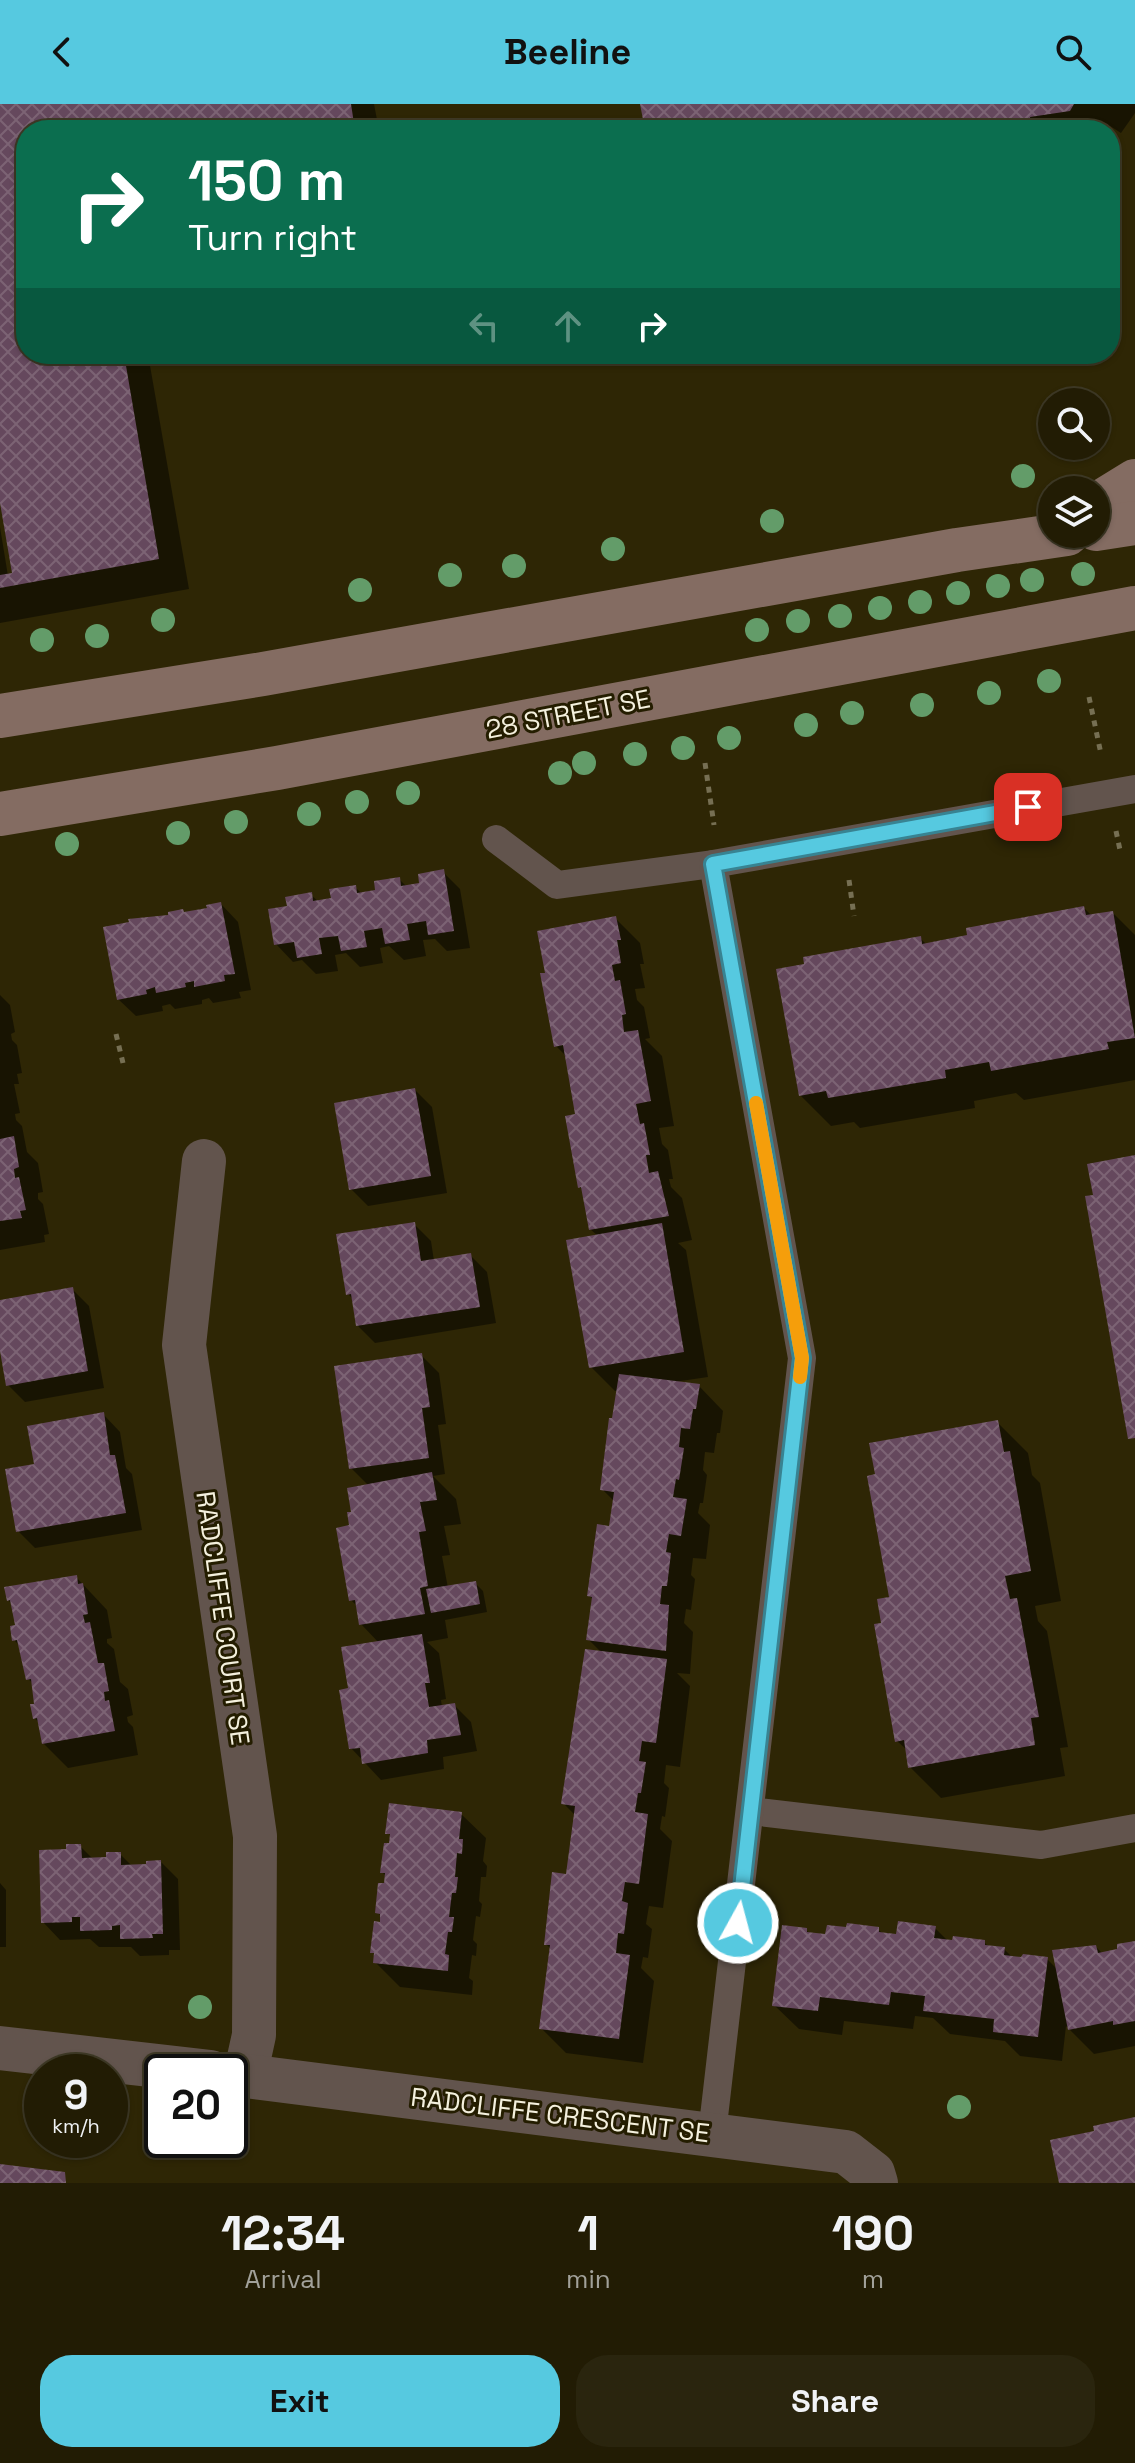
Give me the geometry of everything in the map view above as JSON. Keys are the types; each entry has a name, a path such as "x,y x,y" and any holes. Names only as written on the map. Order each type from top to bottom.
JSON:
{"street":[{"path":"1110,496 1135,481"},
{"path":"1110,527 1135,523"},
{"path":"0,716 278,672 1038,536"},
{"name":"28 STREET SE","path":"0,814 277,768 1134,609"},
{"name":"RADCLIFFE COURT SE","path":"204,1161 184,1345 255,1836 254,2035 241,2054"},
{"name":"RADCLIFFE CRESCENT SE","path":"0,2048 144,2064"},
{"name":"RADCLIFFE CRESCENT SE","path":"248,2076 846,2152 873,2173 876,2183"}],"lane":[{"path":"496,839 557,885 713,864 1135,789"},
{"path":"712,2134 802,1358 713,864"},
{"path":"751,1811 1041,1845 1135,1828"}],"path":[{"path":"1089,697 1096,732"},
{"path":"705,763 709,791"},
{"path":"847,867 854,916"},
{"path":"116,1034 123,1063"}],"building":[{"path":"0,104 351,104 353,120 16,120 16,364 126,364 159,559 0,588 0,575 12,573 0,503"},
{"path":"640,104 1074,104 1070,111 1030,117 1030,120 643,120"},
{"path":"444,869 454,931 428,935 426,921 407,924 410,940 385,944 382,928 364,931 367,947 341,951 338,936 319,938 322,954 297,958 294,942 274,945 268,909 287,906 285,897 312,892 313,901 331,898 329,889 356,885 357,893 375,890 374,881 400,877 401,886 419,883 418,874"},
{"path":"221,902 235,974 224,975 225,981 194,987 194,981 185,983 186,987 156,993 155,987 146,990 147,994 117,1000 103,927 129,922 128,919 207,908 206,905"},
{"path":"1084,906 1086,915 1113,911 1135,1038 1107,1042 1109,1049 991,1071 989,1062 945,1070 946,1078 828,1098 826,1091 799,1096 776,969 804,964 803,957 921,936 922,944 967,935 966,928"},
{"path":"616,916 621,940 617,940 621,963 612,965 615,981 620,980 626,1014 622,1015 624,1032 638,1030 651,1101 636,1104 640,1124 644,1123 650,1155 646,1155 649,1173 658,1171 669,1216 589,1230 565,1116 575,1114 563,1045 554,1047 540,973 545,973 537,931"},
{"path":"415,1088 431,1176 349,1190 334,1103"},
{"path":"14,1136 19,1167 14,1169 15,1178 19,1177 26,1210 20,1211 22,1218 0,1221 0,1139"},
{"path":"1135,1155 1135,1438 1128,1439 1085,1196 1093,1195 1087,1164"},
{"path":"415,1222 421,1261 471,1253 480,1307 356,1326 351,1294 346,1295 336,1234"},
{"path":"662,1223 684,1352 589,1368 566,1240"},
{"path":"73,1287 88,1371 6,1386 0,1351 0,1300"},
{"path":"422,1353 430,1407 422,1408 429,1458 349,1469 334,1366"},
{"path":"619,1374 700,1384 690,1429 681,1428 679,1447 684,1448 673,1497 687,1499 681,1536 669,1534 666,1552 671,1553 667,1586 662,1586 660,1604 669,1605 666,1651 586,1640 592,1597 587,1596 597,1524 609,1526 614,1492 600,1490 609,1418 612,1418"},
{"path":"104,1412 110,1455 115,1455 126,1513 16,1532 5,1469 34,1464 27,1426"},
{"path":"998,1420 1004,1452 1010,1451 1031,1571 1005,1576 1010,1599 1017,1598 1039,1717 1031,1718 1035,1745 908,1768 904,1740 895,1742 874,1624 881,1623 877,1599 889,1597 867,1476 875,1474 869,1443"},
{"path":"432,1472 437,1500 420,1502 426,1531 419,1532 428,1586 420,1588 425,1614 359,1625 355,1600 349,1601 336,1528 349,1525 347,1512 351,1512 347,1488"},
{"path":"77,1575 78,1584 83,1583 88,1614 83,1615 85,1623 90,1622 98,1663 104,1663 109,1691 104,1692 105,1701 109,1700 115,1731 42,1744 37,1718 33,1719 30,1704 34,1704 31,1679 26,1680 17,1640 12,1641 10,1626 15,1625 4,1587"},
{"path":"476,1581 480,1604 431,1613 426,1589"},
{"path":"422,1634 430,1683 425,1683 429,1707 455,1703 461,1735 427,1740 428,1753 362,1764 360,1748 349,1749 339,1690 348,1688 341,1647"},
{"path":"585,1649 667,1659 656,1743 642,1741 639,1761 646,1762 635,1812 648,1814 639,1884 625,1882 622,1901 628,1903 624,1934 618,1933 616,1953 630,1955 619,2039 539,2029 550,1945 544,1945 552,1872 566,1874 575,1806 561,1804"},
{"path":"389,1803 462,1812 459,1839 463,1839 462,1854 457,1853 456,1893 452,1893 449,1917 454,1917 445,1954 449,1955 448,1971 373,1963 374,1953 370,1953 374,1921 380,1922 380,1914 375,1913 378,1883 384,1883 385,1873 380,1873 384,1843 389,1843 390,1834 385,1834"},
{"path":"66,1844 81,1844 82,1858 106,1857 106,1852 121,1852 121,1865 161,1860 163,1934 152,1934 153,1938 120,1939 120,1925 112,1926 112,1930 80,1931 80,1917 72,1917 72,1922 41,1923 39,1850 66,1849"},
{"path":"898,1921 936,1926 934,1938 952,1940 953,1936 985,1940 985,1945 1005,1947 1004,1955 1048,1957 1038,2037 993,2032 994,2019 923,2011 925,1996 891,1992 889,2005 820,1997 818,2011 772,2006 782,1925 825,1934 827,1925 846,1927 847,1923 879,1927 879,1932 896,1934"},
{"path":"1135,1941 1135,2021 1113,2025 1113,2021 1068,2030 1052,1950 1096,1945 1098,1953 1117,1949 1117,1944"},
{"path":"1135,2117 1135,2183 1059,2183 1050,2140 1094,2131 1093,2126"},
{"path":"0,2164 65,2172 66,2183 0,2183"}],"slow traffic":[{"path":"756,1103 802,1358 800,1377"}],"route":[{"path":"738,1923 802,1358 713,864 1028,807"}]}
